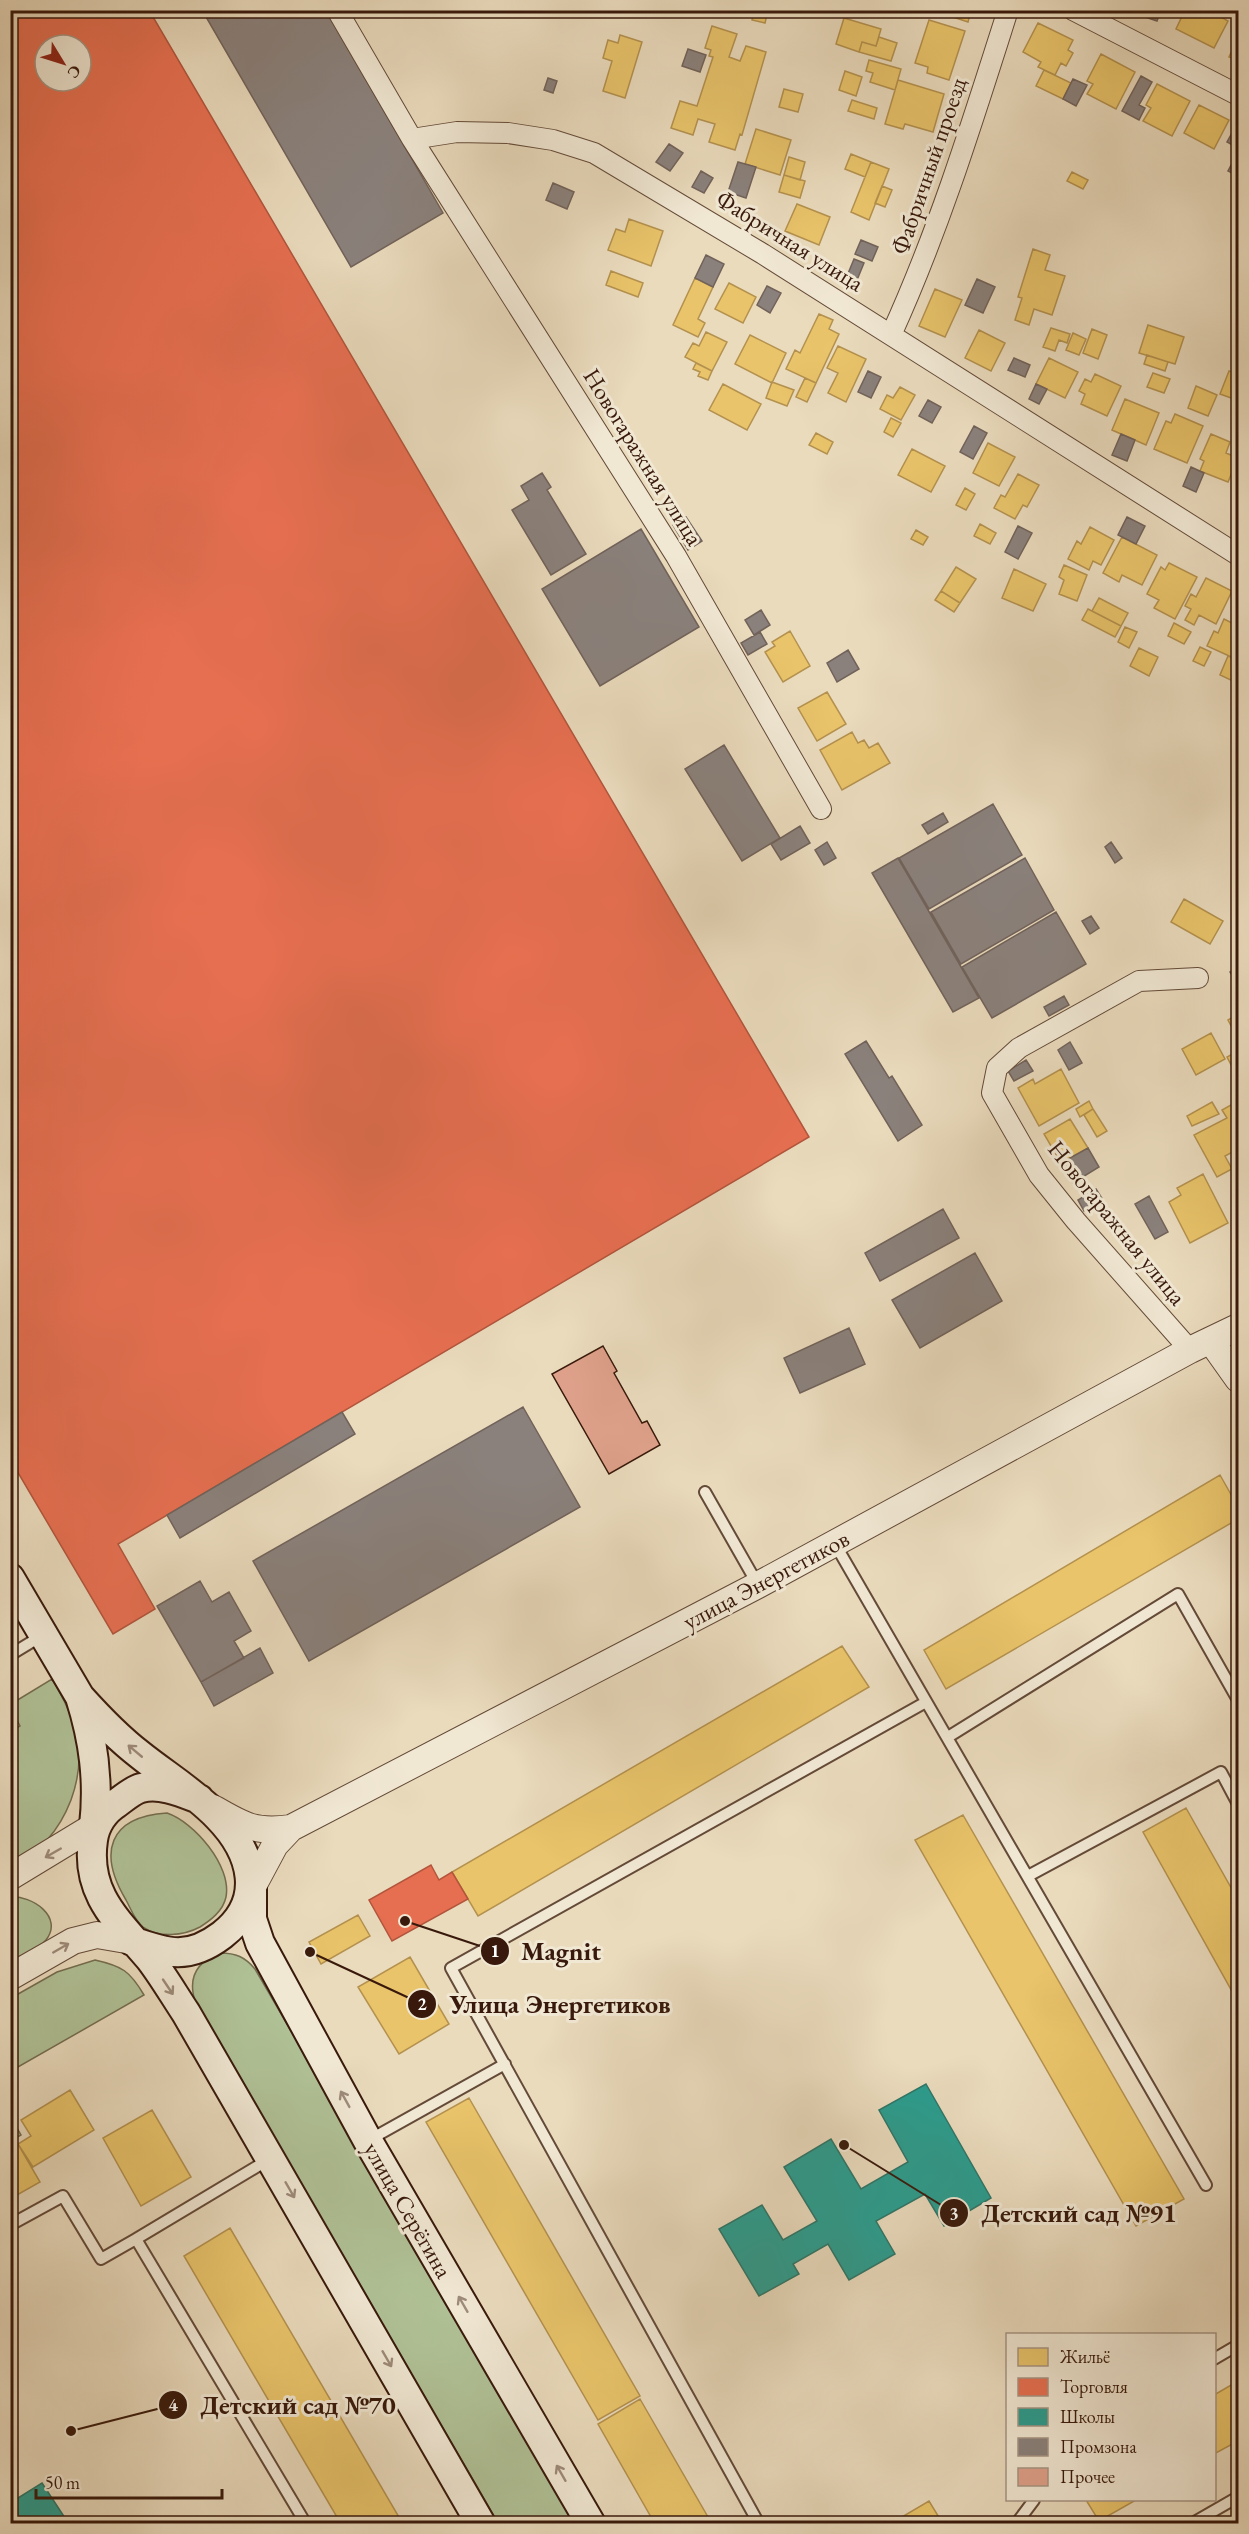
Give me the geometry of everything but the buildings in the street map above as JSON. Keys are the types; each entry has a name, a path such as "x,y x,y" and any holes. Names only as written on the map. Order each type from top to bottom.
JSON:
{"main road":[{"path":"10,1578 80,1697 87,1719 98,1792 91,1853 93,1877 104,1904 132,1941 150,1960 186,2013 272,2158 481,2523"},
{"path":"80,1697 104,1723 139,1754 199,1799 219,1818 238,1842 248,1868 252,1888 244,1910 231,1928 211,1944 184,1954 160,1952 132,1941"},
{"path":"94,1826 112,1805 141,1788 168,1788 199,1799"},
{"name":"улица Серёгина","path":"252,1888 252,1919 260,1943 368,2141 591,2523"}],"street":[{"path":"337,10 412,139"},
{"name":"Фабричный проезд","path":"891,335 913,288 963,151 1008,10"},
{"path":"1073,10 1239,95"},
{"name":"Фабричная улица","path":"412,139 457,132 508,134 554,140 594,153 763,254 1239,555"},
{"name":"Новогаражная улица","path":"412,139 676,556 821,809"},
{"name":"Новогаражная улица","path":"1198,978 1139,981 1059,1025 1019,1048 997,1068 992,1093 1039,1175 1076,1221 1200,1346"},
{"name":"улица Энергетиков","path":"291,1828 758,1585 1239,1327"},
{"path":"1200,1346 1239,1379"},
{"path":"199,1799 251,1828 268,1831 291,1828"},
{"path":"10,1877 94,1826"},
{"path":"252,1888 275,1845 291,1828"},
{"path":"10,1977 73,1941 97,1935 132,1941"}],"lane":[{"path":"705,1492 758,1585"},
{"path":"835,1544 1206,2185"},
{"path":"948,1737 1178,1594 1239,1700"},
{"path":"10,1655 44,1635"},
{"path":"759,2523 451,1968 926,1702"},
{"path":"1028,1876 1221,1772 1239,1804"},
{"path":"368,2141 505,2064"},
{"path":"10,2225 63,2196 101,2259 272,2158"},
{"path":"136,2239 306,2523"},
{"path":"1216,2358 1239,2345"},
{"path":"1191,2523 1239,2497"},
{"path":"1016,2523 1032,2501"}],"green space":[{"path":"52,1679 68,1709 77,1737 79,1767 76,1783 67,1810 51,1836 10,1867 10,1732 20,1726 11,1709 11,1704"},
{"path":"167,1813 188,1826 209,1847 223,1872 226,1885 226,1897 219,1911 200,1927 179,1934 149,1931 138,1922 117,1883 112,1867 111,1853 114,1840 121,1830 132,1822 147,1816"},
{"path":"10,1897 19,1897 43,1909 51,1923 51,1931 43,1944 10,1963"},
{"path":"220,1953 240,1956 255,1969 577,2523 498,2523 196,2004 193,1995 193,1979 196,1972 205,1961"},
{"path":"95,1960 119,1967 134,1980 144,1995 11,2071 11,1998 57,1972"},
{"path":"10,2116 21,2135 11,2141 10,2141"}],"place":[{"name":"Magnit","path":"405,1921"},
{"name":"Улица Энергетиков","path":"310,1952"},
{"name":"Детский сад №91","path":"844,2145"},
{"name":"Детский сад №70","path":"71,2431"}]}
